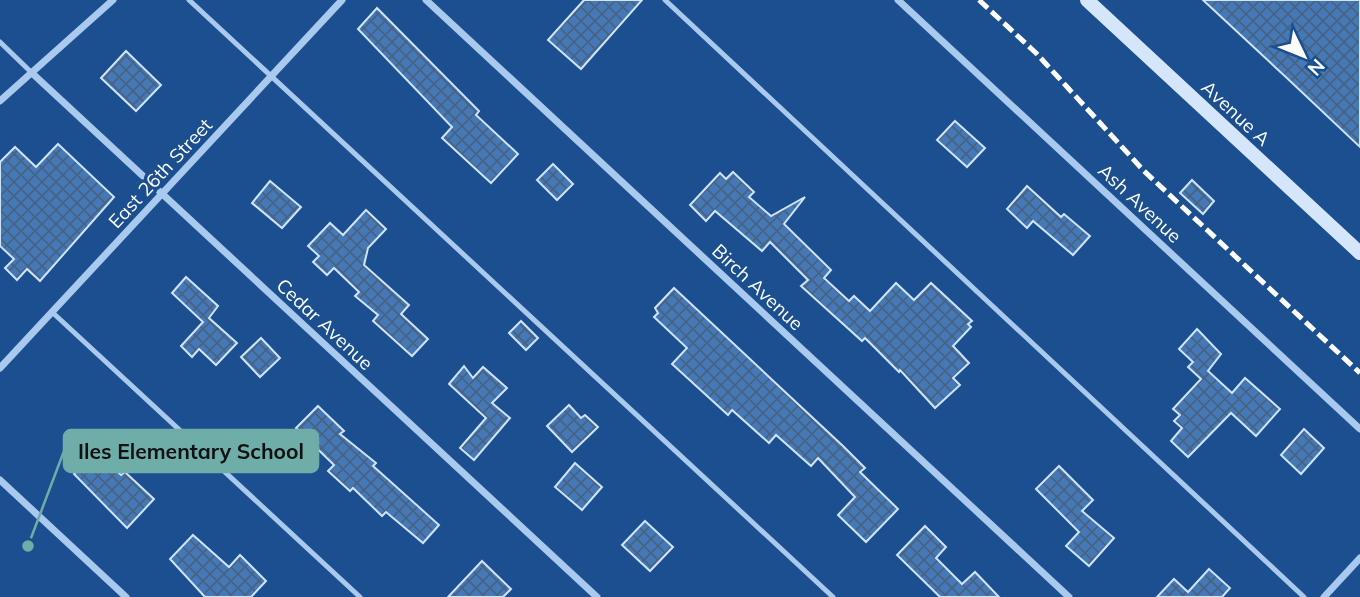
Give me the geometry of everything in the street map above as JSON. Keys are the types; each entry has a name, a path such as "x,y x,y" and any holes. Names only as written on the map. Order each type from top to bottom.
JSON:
{"main road":[{"name":"Avenue A","path":"1087,0 1360,253"}],"street":[{"path":"0,101 113,0"},
{"name":"East 26th Street","path":"0,368 342,0"},
{"name":"Birch Avenue","path":"426,0 1069,597"},
{"name":"Ash Avenue","path":"898,0 1360,429"},
{"name":"Cedar Avenue","path":"33,74 597,597"},
{"path":"0,480 126,597"},
{"path":"1324,597 1360,558"}],"lane":[{"path":"189,0 833,597"},
{"path":"665,0 1304,597"},
{"path":"0,42 33,74"},
{"path":"52,312 360,597"}],"building":[{"path":"584,0 642,0 581,69 548,40"},
{"path":"1203,0 1360,0 1360,147 1289,80"},
{"path":"377,8 479,111 476,115 518,154 491,183 442,138 452,127 358,29"},
{"path":"126,51 161,85 136,111 101,78"},
{"path":"955,121 985,148 967,167 937,140"},
{"path":"58,144 114,197 40,281 27,269 17,280 5,268 14,259 0,246 0,162 15,147 36,167"},
{"path":"553,164 573,184 557,200 537,180"},
{"path":"733,172 754,192 749,197 771,216 805,197 784,224 831,270 824,278 849,301 854,296 870,311 896,283 914,300 931,283 972,321 968,324 971,327 953,346 969,363 953,378 960,385 935,408 900,370 899,372 865,338 862,341 801,286 808,280 770,242 762,251 715,211 706,221 690,205 720,173 726,179"},
{"path":"1192,180 1214,201 1203,214 1180,193"},
{"path":"270,181 301,207 282,228 252,203"},
{"path":"1027,186 1061,217 1064,214 1090,236 1073,255 1033,221 1027,228 1007,209"},
{"path":"366,210 386,229 368,248 364,265 409,305 401,314 428,339 412,356 373,321 378,315 355,296 359,292 334,268 327,275 313,262 319,256 308,246 330,223 343,235"},
{"path":"186,277 218,306 209,318 237,343 216,365 199,349 192,357 181,346 203,322 172,293"},
{"path":"674,288 843,446 865,468 860,472 898,509 866,542 838,515 855,497 818,458 811,466 776,435 769,443 732,410 728,415 672,364 687,348 654,317 658,313 655,308"},
{"path":"521,321 538,338 526,350 509,333"},
{"path":"1197,329 1221,354 1208,371 1232,393 1245,378 1280,409 1256,436 1231,413 1188,457 1171,441 1182,428 1174,421 1180,415 1173,409 1201,379 1188,367 1193,362 1179,349"},
{"path":"261,338 280,358 260,377 241,357"},
{"path":"464,366 473,378 483,367 507,388 492,403 510,418 474,460 460,448 486,418 449,384"},
{"path":"569,405 581,418 585,415 598,427 572,452 547,426"},
{"path":"318,406 344,431 340,434 376,463 373,466 439,525 423,543 386,512 382,516 353,488 350,491 328,471 334,465 296,428"},
{"path":"1304,429 1324,448 1301,474 1281,455"},
{"path":"95,451 121,475 125,472 154,499 127,528 74,474"},
{"path":"575,463 602,487 582,510 555,487"},
{"path":"1059,466 1093,500 1082,511 1114,538 1089,566 1066,546 1079,532 1036,489"},
{"path":"645,521 673,547 650,571 622,545"},
{"path":"925,526 946,547 936,558 962,584 975,572 999,597 940,597 897,555"},
{"path":"193,535 229,567 240,555 266,581 251,597 205,597 170,559"},
{"path":"482,561 511,589 503,597 448,597"},
{"path":"1209,569 1230,588 1222,597 1157,597 1174,579 1188,592"}],"railway":[{"path":"979,0 1036,53 1144,171 1360,373"}],"place":[{"name":"Iles Elementary School","path":"28,546"}]}
